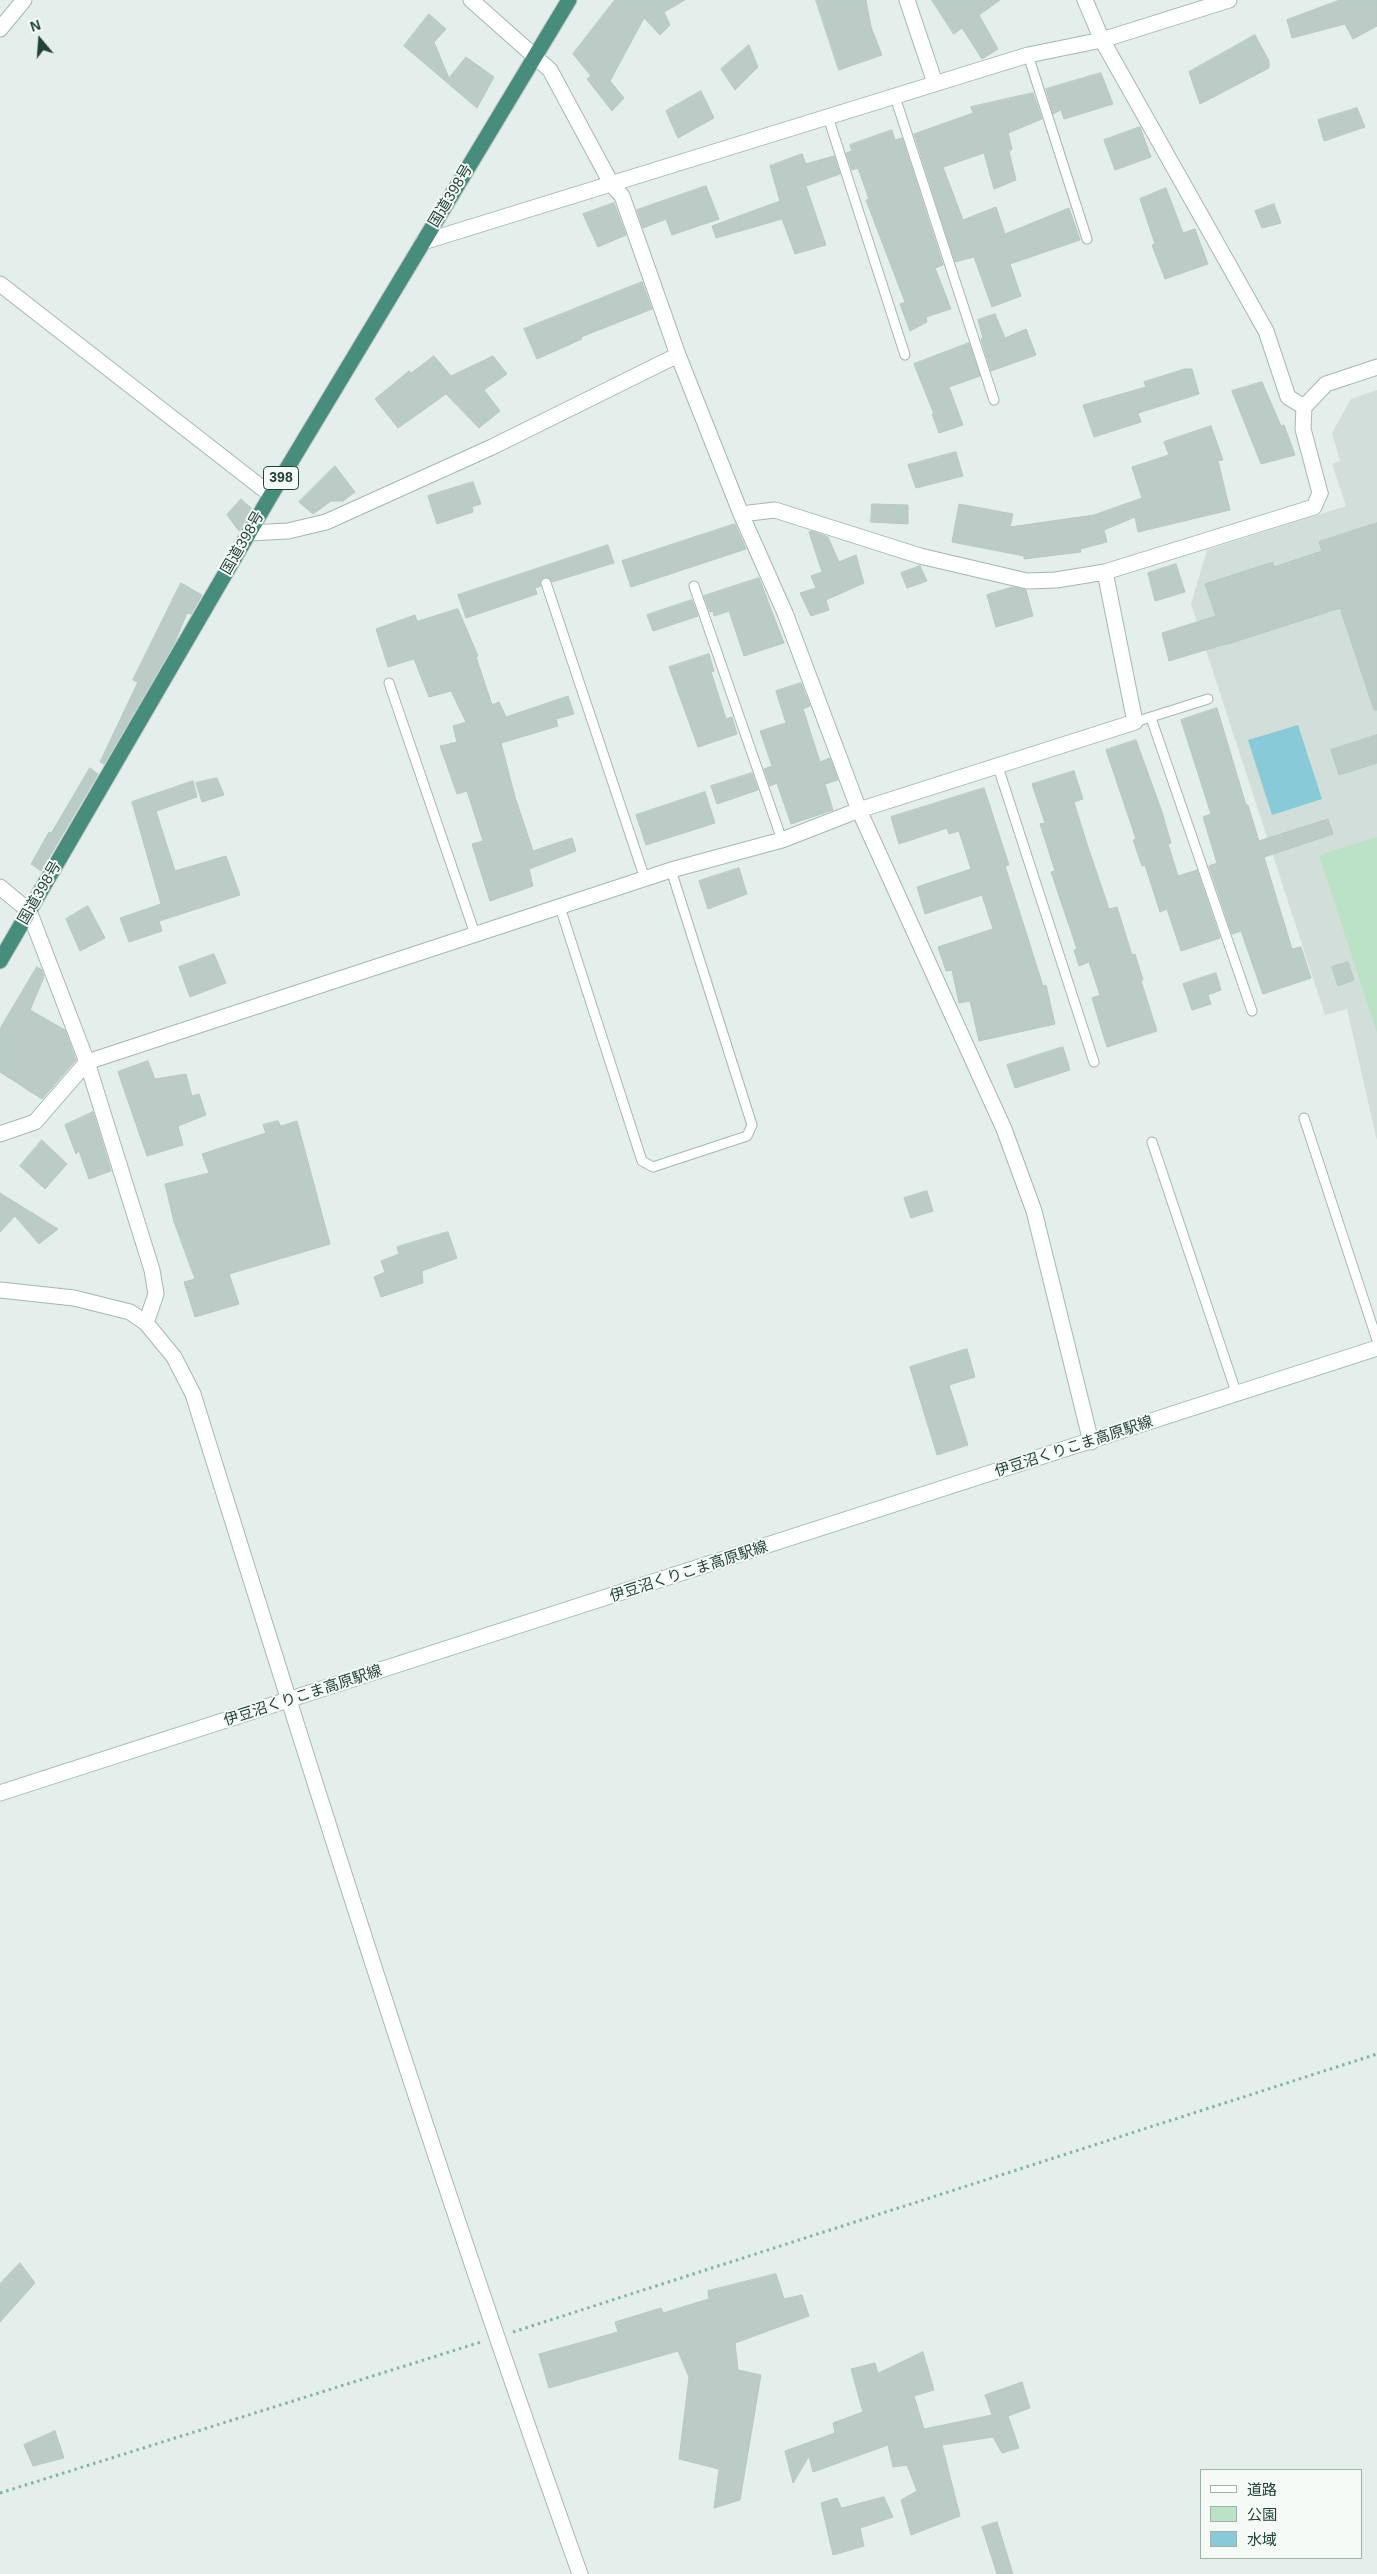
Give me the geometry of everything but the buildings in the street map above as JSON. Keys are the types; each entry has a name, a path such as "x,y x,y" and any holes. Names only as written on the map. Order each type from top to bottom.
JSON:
{"highway":[{"name":"国道398号","path":"0,961 271,495 569,0"}],"street":[{"path":"0,29 24,0"},
{"path":"471,0 550,70 612,185 622,196 678,355 742,514 785,613 859,810 1004,1129 1034,1211 1091,1442"},
{"path":"907,0 935,83"},
{"path":"1085,0 1102,40 1266,331 1288,397 1304,407"},
{"path":"423,242 1028,55 1102,40 1229,0"},
{"path":"0,284 271,495"},
{"path":"249,533 288,531 326,522 492,447 678,355"},
{"path":"742,514 776,510 920,556 1027,581 1056,580 1105,572 1314,507 1320,494 1303,429 1304,407 1326,384 1377,367"},
{"path":"0,1134 35,1122 87,1062 671,870 782,840 859,810 1135,722 1105,572"},
{"path":"0,888 29,911 87,1062 152,1270 156,1294 146,1323"},
{"path":"0,1290 74,1298 130,1312 146,1323 174,1357 192,1394 288,1701 495,2338 580,2574"},
{"name":"伊豆沼くりこま高原駅線","path":"0,1793 1237,1395 1377,1348"}],"lane":[{"path":"1028,55 1087,239"},
{"path":"895,97 994,400"},
{"path":"828,117 905,355"},
{"path":"546,583 645,879"},
{"path":"694,586 782,840"},
{"path":"389,684 475,934"},
{"path":"1135,722 1208,700"},
{"path":"1151,718 1252,1010"},
{"path":"998,767 1094,1062"},
{"path":"560,907 642,1161 654,1167 747,1136 752,1125 671,870"},
{"path":"1304,1118 1377,1340"},
{"path":"1152,1142 1237,1395"}],"path":[{"path":"0,2493 495,2338 1377,2054"}],"shaded area":[{"path":"1377,390 1377,1141 1347,1009 1325,1015 1191,604 1207,550 1346,506 1332,464 1340,461 1332,433 1351,399"}],"green space":[{"path":"1377,837 1377,1033 1319,855"}],"water":[{"path":"1298,725 1322,799 1272,815 1248,740"}]}
